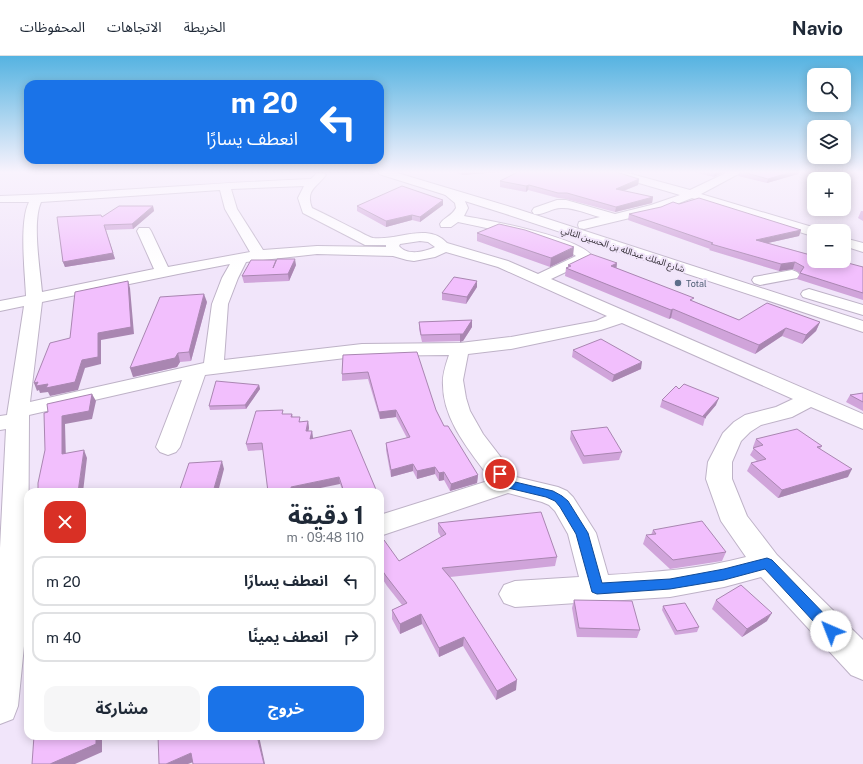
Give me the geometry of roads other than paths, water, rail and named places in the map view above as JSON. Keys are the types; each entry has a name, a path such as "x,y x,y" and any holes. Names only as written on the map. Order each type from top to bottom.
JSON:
{"main road":[{"path":"0,706 20,598 12,419 34,298 31,232 33,205"},
{"path":"230,205 259,255"},
{"path":"306,205 307,210 370,242 397,247 409,256 448,258 513,270"},
{"path":"459,218 461,205"},
{"name":"شارع الملك عبدالله بن الحسين الثاني","path":"487,205 863,327"},
{"name":"شارع الملك عبدالله بن الحسين الثاني","path":"519,205 760,280 863,310"},
{"path":"538,211 554,205"},
{"path":"570,205 614,218"},
{"path":"584,225 664,205"},
{"path":"726,205 807,230"},
{"path":"424,256 437,252 439,243 459,218 470,209 477,208 510,212"},
{"path":"421,237 459,218 535,236 579,250 585,256 582,259 537,280"},
{"path":"144,231 163,272"},
{"path":"0,306 163,272 259,255 317,250 397,247 412,237 421,237 492,260 863,422"},
{"path":"851,238 863,237"},
{"path":"317,250 370,242"},
{"path":"851,244 863,248"},
{"path":"638,253 656,251 653,247"},
{"path":"168,447 205,369 220,304 230,278 241,258"},
{"path":"760,280 792,275"},
{"path":"12,419 205,369 362,350 460,349 511,343 601,325 622,316"},
{"path":"460,349 455,365 453,385 455,402 476,441 507,484"},
{"path":"811,399 784,412 753,420 742,428 731,438 720,462 719,479 736,521 767,563 863,664"},
{"path":"384,525 507,484 549,494 558,498 564,504 582,533 597,589"},
{"path":"514,594 670,584 724,575 767,563"}],"place":[{"name":"Total","path":"678,283"}]}
